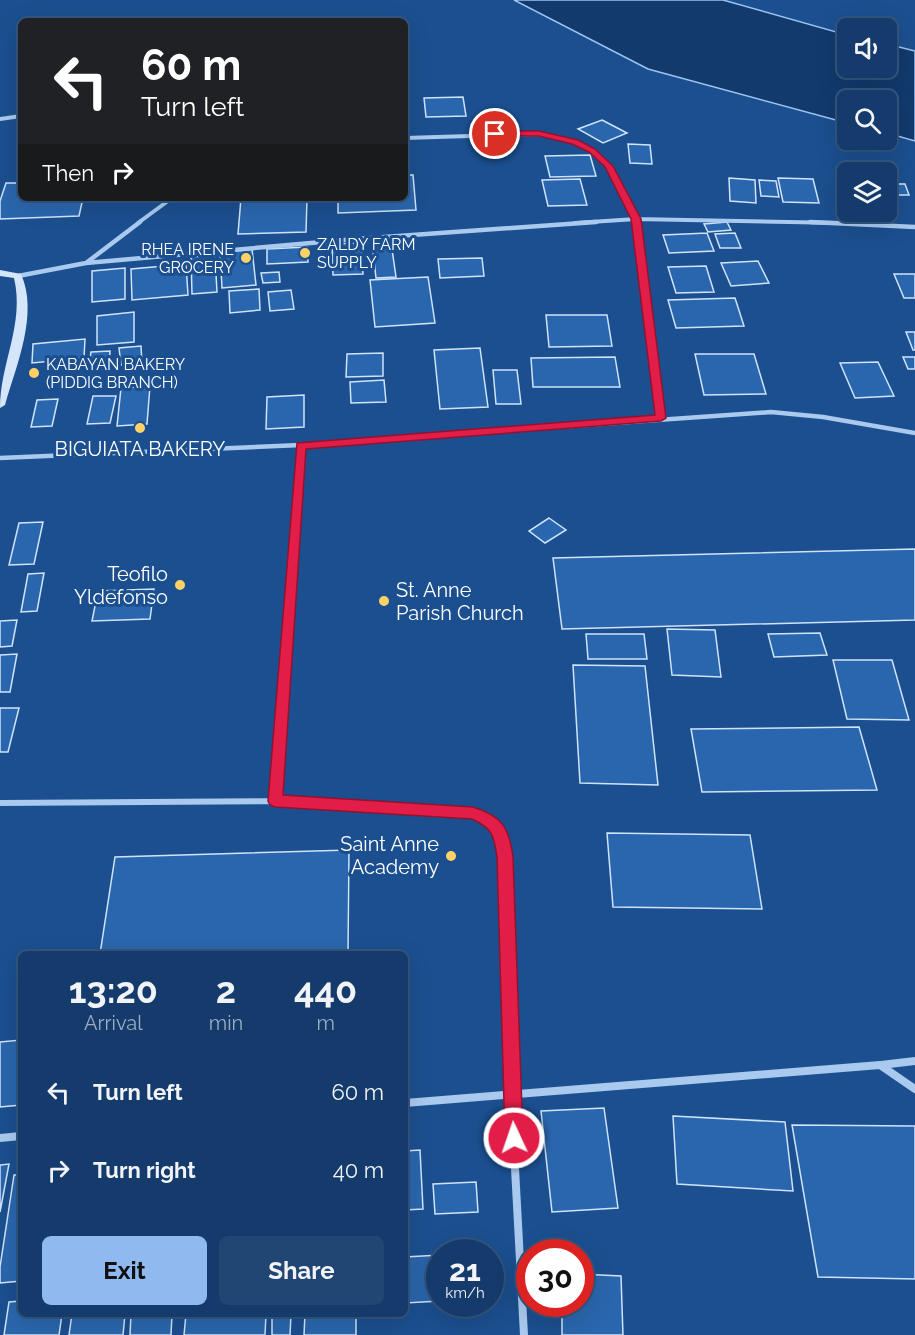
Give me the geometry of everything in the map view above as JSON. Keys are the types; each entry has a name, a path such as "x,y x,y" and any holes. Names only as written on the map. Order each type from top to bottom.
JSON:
{"main road":[{"path":"0,273 18,276 24,291 24,312 0,405"}],"street":[{"path":"0,119 18,116"},
{"path":"408,138 539,134 575,142 592,151 609,166 636,219 661,418"},
{"path":"86,263 168,201"},
{"path":"18,276 86,263 356,238 636,219 793,221 915,227"},
{"path":"0,458 301,446 661,418 771,412 823,417 915,433"},
{"path":"275,801 301,446"},
{"path":"0,803 275,801 473,813 493,821 503,840 505,857 511,1094 524,1335"},
{"path":"408,1103 915,1061"},
{"path":"880,1065 915,1089"},
{"path":"0,1138 18,1136"}],"water":[{"path":"514,0 723,0 837,32 837,78 897,78 897,46 915,51 915,141 897,136 897,90 837,90 837,120 648,69"}],"building":[{"path":"463,97 466,116 426,117 424,98"},
{"path":"602,120 627,133 603,143 578,129"},
{"path":"628,144 650,145 652,164 630,163"},
{"path":"590,155 596,176 550,177 545,156"},
{"path":"408,175 413,175 416,210 338,213 338,201 408,201"},
{"path":"729,178 755,180 756,203 730,201"},
{"path":"778,178 813,179 819,203 783,202"},
{"path":"580,179 587,205 548,206 542,180"},
{"path":"759,180 776,181 779,197 761,196"},
{"path":"6,183 18,183 18,201 82,201 79,216 0,219 0,201"},
{"path":"897,184 905,184 909,195 897,195"},
{"path":"241,201 307,201 306,232 238,234"},
{"path":"727,222 731,230 708,232 704,224"},
{"path":"707,233 714,251 669,253 663,235"},
{"path":"735,233 741,248 720,248 715,234"},
{"path":"391,242 396,277 376,278 372,243"},
{"path":"361,243 363,274 333,275 332,244"},
{"path":"307,247 308,262 267,264 267,249"},
{"path":"252,249 256,285 222,288 220,251"},
{"path":"215,255 217,292 192,294 191,257"},
{"path":"482,258 484,276 440,278 438,259"},
{"path":"758,261 769,283 731,286 721,263"},
{"path":"186,264 188,295 132,300 131,269"},
{"path":"706,266 714,292 676,293 668,267"},
{"path":"125,268 125,299 92,302 92,271"},
{"path":"279,272 280,282 263,283 261,273"},
{"path":"894,274 915,274 915,298 904,298"},
{"path":"428,277 435,323 375,327 370,280"},
{"path":"259,289 260,310 230,313 229,291"},
{"path":"291,290 294,309 270,311 268,292"},
{"path":"735,298 744,326 676,328 668,300"},
{"path":"134,312 134,342 97,345 97,316"},
{"path":"546,315 607,315 612,346 549,347"},
{"path":"906,332 915,332 915,350 913,350"},
{"path":"85,339 84,358 32,363 33,344"},
{"path":"141,346 142,363 121,365 119,348"},
{"path":"480,348 488,407 440,409 434,350"},
{"path":"110,351 109,368 88,369 91,352"},
{"path":"383,353 383,376 346,377 347,354"},
{"path":"695,354 754,354 766,394 704,395"},
{"path":"615,357 620,387 533,387 531,358"},
{"path":"903,357 915,357 915,369 908,369"},
{"path":"878,362 894,396 855,398 840,363"},
{"path":"493,370 517,370 521,404 496,404"},
{"path":"384,380 386,402 351,403 350,382"},
{"path":"150,386 147,424 117,426 121,388"},
{"path":"304,395 304,427 266,429 267,397"},
{"path":"93,396 116,396 110,423 87,424"},
{"path":"58,399 52,426 31,427 37,400"},
{"path":"549,518 566,530 545,543 529,531"},
{"path":"43,522 34,564 9,565 19,523"},
{"path":"915,549 915,620 562,629 553,558"},
{"path":"44,573 37,611 21,612 28,574"},
{"path":"154,589 150,619 92,621 98,591"},
{"path":"17,620 12,646 0,647 0,621"},
{"path":"667,629 715,630 721,677 672,675"},
{"path":"820,633 827,655 774,657 768,634"},
{"path":"586,634 644,634 647,659 588,659"},
{"path":"17,654 10,692 0,692 0,655"},
{"path":"833,660 892,660 909,720 847,719"},
{"path":"573,665 645,666 658,785 580,783"},
{"path":"0,708 19,708 8,752 0,752"},
{"path":"859,727 877,790 702,792 691,729"},
{"path":"607,833 750,835 762,909 613,907"},
{"path":"349,850 348,951 100,951 115,857"},
{"path":"18,1040 18,1105 0,1107 0,1042"},
{"path":"604,1108 618,1208 552,1212 541,1111"},
{"path":"673,1116 785,1122 793,1191 677,1184"},
{"path":"792,1125 915,1126 915,1279 818,1277"},
{"path":"420,1150 423,1209 408,1210 408,1151"},
{"path":"9,1164 0,1212 0,1165"},
{"path":"14,1175 18,1175 18,1281 0,1283 0,1267"},
{"path":"476,1182 478,1212 435,1214 433,1184"},
{"path":"426,1256 426,1302 408,1303 408,1257"},
{"path":"594,1275 621,1276 623,1335 562,1335 562,1317 594,1317"},
{"path":"18,1301 18,1317 62,1317 59,1335 4,1335 9,1302"},
{"path":"72,1317 125,1317 123,1335 69,1335"},
{"path":"131,1317 172,1317 171,1335 130,1335"},
{"path":"186,1317 266,1317 265,1335 184,1335"},
{"path":"272,1317 291,1317 290,1335 272,1335"},
{"path":"305,1317 356,1317 356,1335 304,1335"}],"place":[{"name":"ZALDY FARM SUPPLY","path":"305,253"},
{"name":"RHEA IRENE GROCERY","path":"246,258"},
{"name":"KABAYAN BAKERY (PIDDIG BRANCH)","path":"34,373"},
{"name":"BIGUIATA BAKERY","path":"140,428"},
{"name":"Teofilo Yldefonso","path":"180,585"},
{"name":"St. Anne Parish Church","path":"384,601"},
{"name":"Saint Anne Academy","path":"451,856"}],"route":[{"path":"495,134 539,134 575,142 592,151 609,166 636,219 661,418 301,446 275,801 473,813 493,821 503,840 505,857 514,1138"}]}
